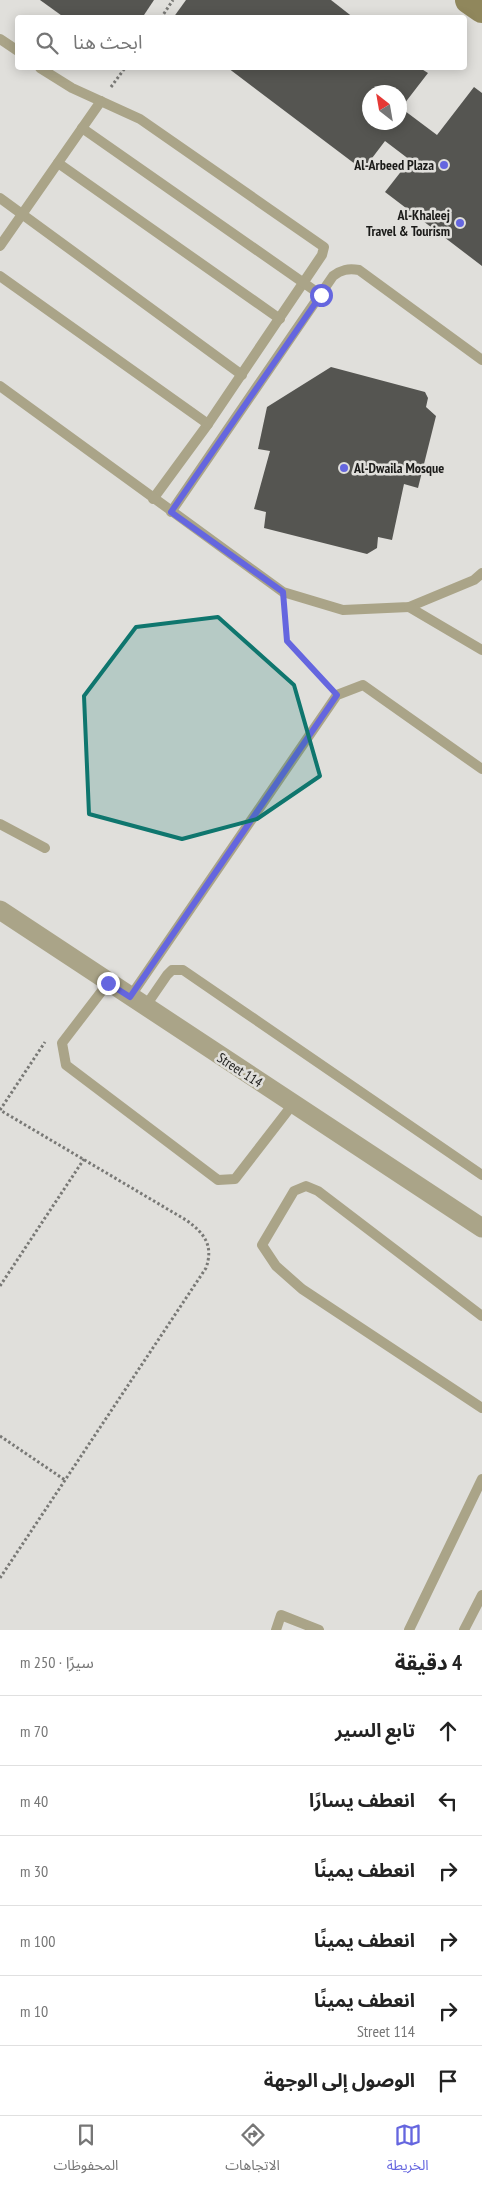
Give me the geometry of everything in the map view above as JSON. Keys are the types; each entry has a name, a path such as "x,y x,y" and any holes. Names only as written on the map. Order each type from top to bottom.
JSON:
{"street":[{"path":"469,0 482,9"},
{"name":"Street 114","path":"0,910 482,1228"}],"lane":[{"path":"0,39 15,49"},
{"path":"43,70 72,88 140,119 324,247 322,256 280,319 208,424 153,499"},
{"path":"0,246 101,101"},
{"path":"82,128 321,295"},
{"path":"58,163 280,319"},
{"path":"0,198 22,216 242,375"},
{"path":"171,512 321,295 339,272 345,269 359,270 482,360"},
{"path":"0,276 208,424"},
{"path":"0,386 283,592 343,610 409,607 474,580 482,573"},
{"path":"409,607 482,650"},
{"path":"137,1002 337,695 363,685 482,769"},
{"path":"0,824 45,848"},
{"path":"137,1002 172,970 183,970 482,1175"},
{"path":"108,983 62,1043 66,1065 218,1180 235,1179 293,1104"},
{"path":"482,1316 318,1191 306,1186 294,1191 262,1245 276,1266 302,1288 482,1408"},
{"path":"408,1630 482,1479"},
{"path":"464,1630 482,1595"},
{"path":"276,1630 281,1615 319,1630"}],"path":[{"path":"163,15 173,0"},
{"path":"101,101 124,70"},
{"path":"283,592 287,641 337,695"},
{"path":"0,1110 193,1225 204,1235 210,1250 206,1268 0,1578"},
{"path":"0,1286 84,1160"},
{"path":"0,1436 64,1480"}],"highlighted area":[{"path":"218,617 294,685 320,776 257,819 182,839 89,814 84,696 136,627"}],"building":[{"path":"40,0 154,0 144,15 61,15"},
{"path":"186,0 331,0 350,15 175,15"},
{"name":"Al-Arbeed Plaza","path":"231,70 423,70 428,73 407,100 407,85 362,85 362,130 407,130 407,112 437,135 474,87 482,93 482,266 385,192 410,160 385,141 363,170"},
{"name":"Al-Dwaila Mosque","path":"331,367 425,392 428,398 426,407 436,416 418,488 404,484 392,540 378,537 377,548 367,554 264,528 266,512 254,509 270,451 258,449 267,407"}],"place":[{"name":"Al-Arbeed Plaza","path":"444,165"},
{"name":"Al-Khaleej Travel & Tourism","path":"460,223"},
{"name":"Al-Dwaila Mosque","path":"344,468"}],"route":[{"path":"108,983 130,997 337,695 287,641 283,592 171,512 321,295"}]}
